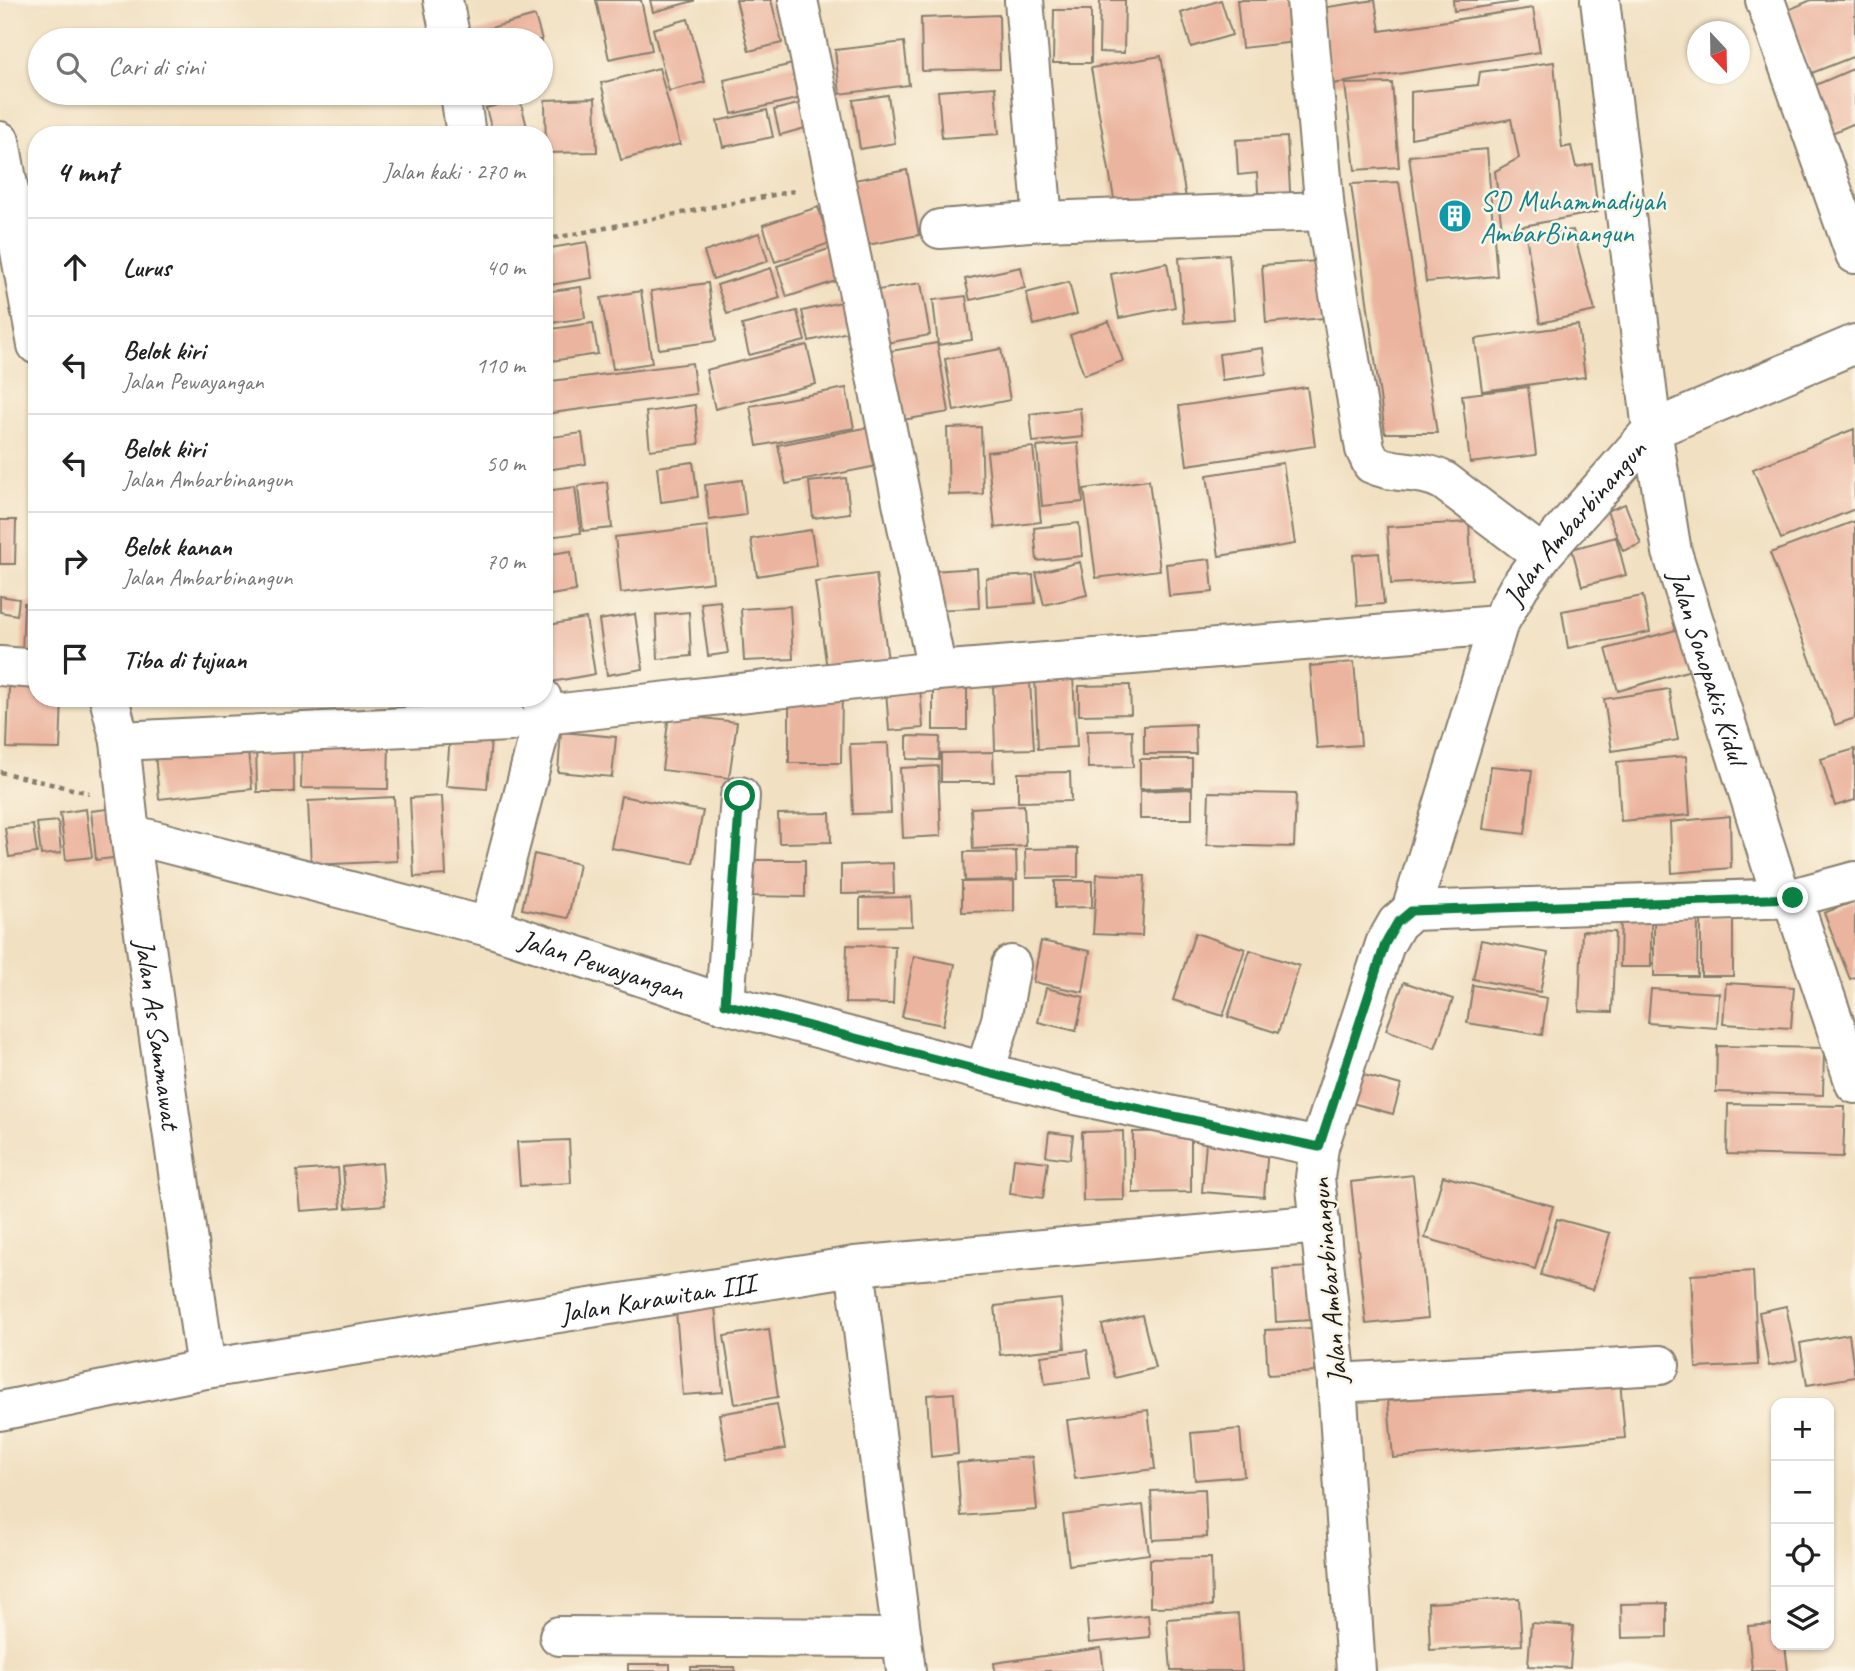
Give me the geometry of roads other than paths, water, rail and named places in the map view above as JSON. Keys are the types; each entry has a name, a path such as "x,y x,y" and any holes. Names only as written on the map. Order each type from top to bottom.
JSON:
{"street":[{"path":"443,0 449,28"},
{"path":"798,0 937,670"},
{"path":"1024,0 1043,221"},
{"path":"1306,0 1325,211 1365,449 1372,464 1387,471 1428,473 1542,555"},
{"name":"Jalan Ambarbinangun","path":"1356,1671 1337,1382 1315,1178 1319,1147 1385,944 1397,923 1411,911 1498,625 1519,587 1542,555 1652,430 1600,0"},
{"path":"1765,0 1855,254"},
{"path":"462,105 465,126"},
{"path":"0,141 28,295"},
{"path":"940,229 1043,221 1325,211"},
{"path":"1652,430 1855,344"},
{"name":"Jalan Sonopakis Kidul","path":"1652,430 1672,552 1787,898 1855,1084"},
{"path":"120,741 532,712 937,670 1498,625"},
{"path":"0,666 28,668"},
{"name":"Jalan As Sammawat","path":"111,707 120,741 206,1369"},
{"path":"489,927 532,712"},
{"path":"725,1004 740,796"},
{"name":"Jalan Pewayangan","path":"129,818 489,927 725,1004 1066,1093 1319,1147"},
{"path":"1411,911 1787,898 1855,881"},
{"path":"985,1071 1001,1020 1011,965"},
{"name":"Jalan Karawitan III","path":"0,1411 206,1369 855,1266 1320,1224"},
{"path":"559,1636 904,1655 855,1266"},
{"path":"1337,1382 1660,1365"}],"place":[{"name":"SD Muhammadiyah AmbarBinangun","path":"1455,216"}]}
